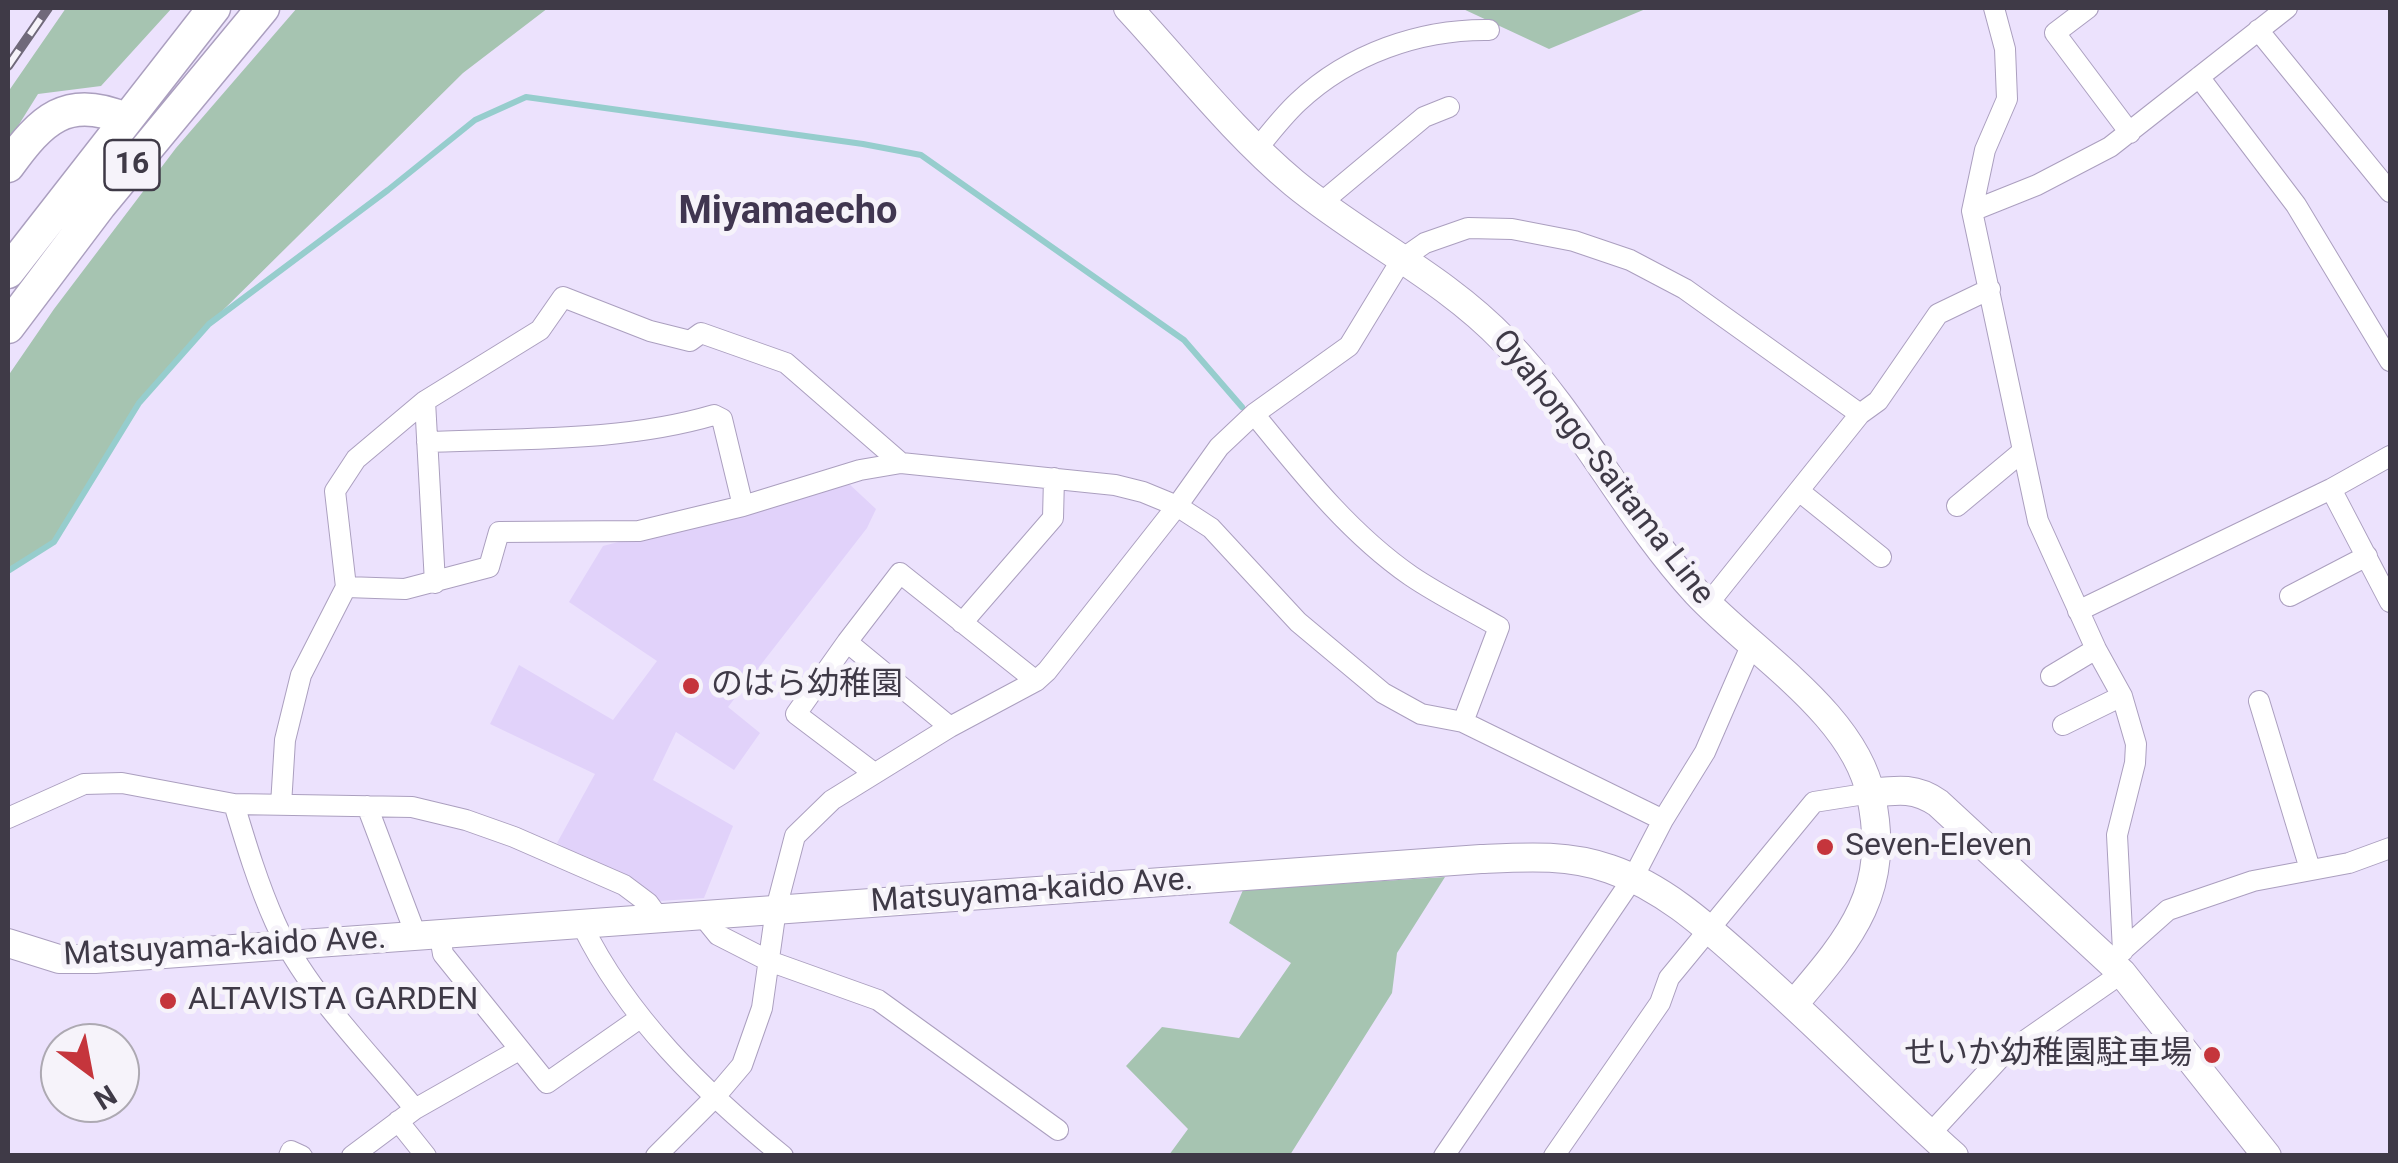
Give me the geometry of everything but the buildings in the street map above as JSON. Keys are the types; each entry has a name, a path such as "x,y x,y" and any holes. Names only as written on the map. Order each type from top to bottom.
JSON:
{"highway":[{"name":"16","path":"8,272 214,8"},
{"name":"16","path":"8,327 100,205 262,8"},
{"path":"16,154 56,116 80,107 125,118"},
{"path":"16,154 80,116 94,127 102,150"}],"main road":[{"name":"Oyahongo-Saitama Line","path":"1128,8 1257,148 1321,204 1469,307 1531,368 1672,565 1751,646 1837,725 1858,757 1870,793 1876,871 1862,914 1848,938 1794,1004"},
{"path":"1870,793 1906,789 1923,793 1938,803 2118,962 2267,1156"},
{"name":"Matsuyama-kaido Ave.","path":"8,943 59,959 428,937 1519,857 1580,860 1633,878 1708,928 1954,1156"}],"street":[{"path":"1994,8 2006,49 2007,99 1985,150 1972,210 2038,521 2096,649 2122,696 2136,744 2117,835 2118,962"},
{"path":"2088,8 2054,33 2130,133"},
{"path":"1972,210 2037,185 2130,133 2286,8"},
{"path":"1257,148 1298,102 1338,70 1387,47 1451,29 1489,30"},
{"path":"2258,30 2390,192"},
{"path":"2199,77 2296,205 2390,361"},
{"path":"1321,204 1424,116 1449,108"},
{"path":"656,1156 742,1065 762,1008 776,909 795,836 832,800 874,773 1036,682 1177,506 1219,447 1254,414 1349,346 1402,260 1424,243 1468,228 1512,229 1574,241 1630,260 1684,289 1860,414"},
{"path":"1708,604 1860,414 1878,401 1938,314 1990,290"},
{"path":"282,805 285,740 301,675 346,587 336,491 356,459 425,401 540,330 563,297 650,331 690,340 701,334 786,363 901,463"},
{"path":"425,401 434,583"},
{"path":"428,442 597,435 676,426 714,414 722,419 743,506"},
{"path":"1254,414 1319,494 1362,537 1412,576 1499,627 1464,722"},
{"path":"1957,506 2024,451"},
{"path":"2078,611 2331,490 2390,456"},
{"path":"346,587 405,589 489,568 499,532 638,531 743,506 860,470 901,463 1054,478 1143,492 1177,506 1211,528 1298,622 1383,692 1421,714 1464,722 1663,820"},
{"path":"962,623 1053,518 1054,478"},
{"path":"2331,490 2390,602"},
{"path":"1799,491 1880,557"},
{"path":"2290,596 2367,556"},
{"path":"874,773 796,714 900,574 1036,682"},
{"path":"847,642 950,727"},
{"path":"1444,1156 1633,878 1704,752 1751,646"},
{"path":"2051,676 2096,649"},
{"path":"2063,725 2122,696"},
{"path":"2258,701 2310,869"},
{"path":"8,818 84,784 122,784 234,804 412,808 466,820 514,837 624,886 659,918"},
{"path":"1554,1156 1660,1003 1669,978 1814,802 1870,793"},
{"path":"234,804 275,923 305,975 416,1108"},
{"path":"367,806 428,937 546,1082 640,1018"},
{"path":"1930,1134 2000,1058 2118,962 2168,910 2254,881 2348,863 2390,848"},
{"path":"701,914 718,935 769,961 878,1000 1058,1130"},
{"path":"582,925 640,1018 714,1098 783,1156"},
{"path":"352,1156 416,1108 519,1050"},
{"path":"398,1121 426,1156"},
{"path":"289,1156 291,1151 302,1156"}],"shaded area":[{"name":"のはら幼稚園","path":"847,482 876,509 867,528 728,707 760,733 734,770 676,732 653,780 733,826 704,898 659,901 557,843 595,774 490,724 519,665 613,720 657,661 569,602 603,546"}],"green space":[{"path":"66,8 172,8 101,86 38,94 8,142 8,92"},
{"path":"297,8 548,8 463,73 209,324 139,403 54,542 8,568 8,376 176,148"},
{"path":"1461,8 1648,8 1549,49"},
{"path":"1445,877 1397,953 1392,993 1290,1155 1169,1155 1188,1129 1126,1066 1162,1027 1239,1038 1291,963 1229,923 1243,890"}],"waterway":[{"path":"8,571 54,542 139,403 209,324 475,120 526,97 921,155 1184,340 1242,407"}],"railway":[{"path":"8,66 48,8"}],"place":[{"name":"のはら幼稚園","path":"691,686"},
{"name":"Seven-Eleven","path":"1825,847"},
{"name":"ALTAVISTA GARDEN","path":"168,1001"},
{"name":"せいか幼稚園駐車場","path":"2212,1055"}],"district":[{"name":"Miyamaecho","path":"788,213"}]}
